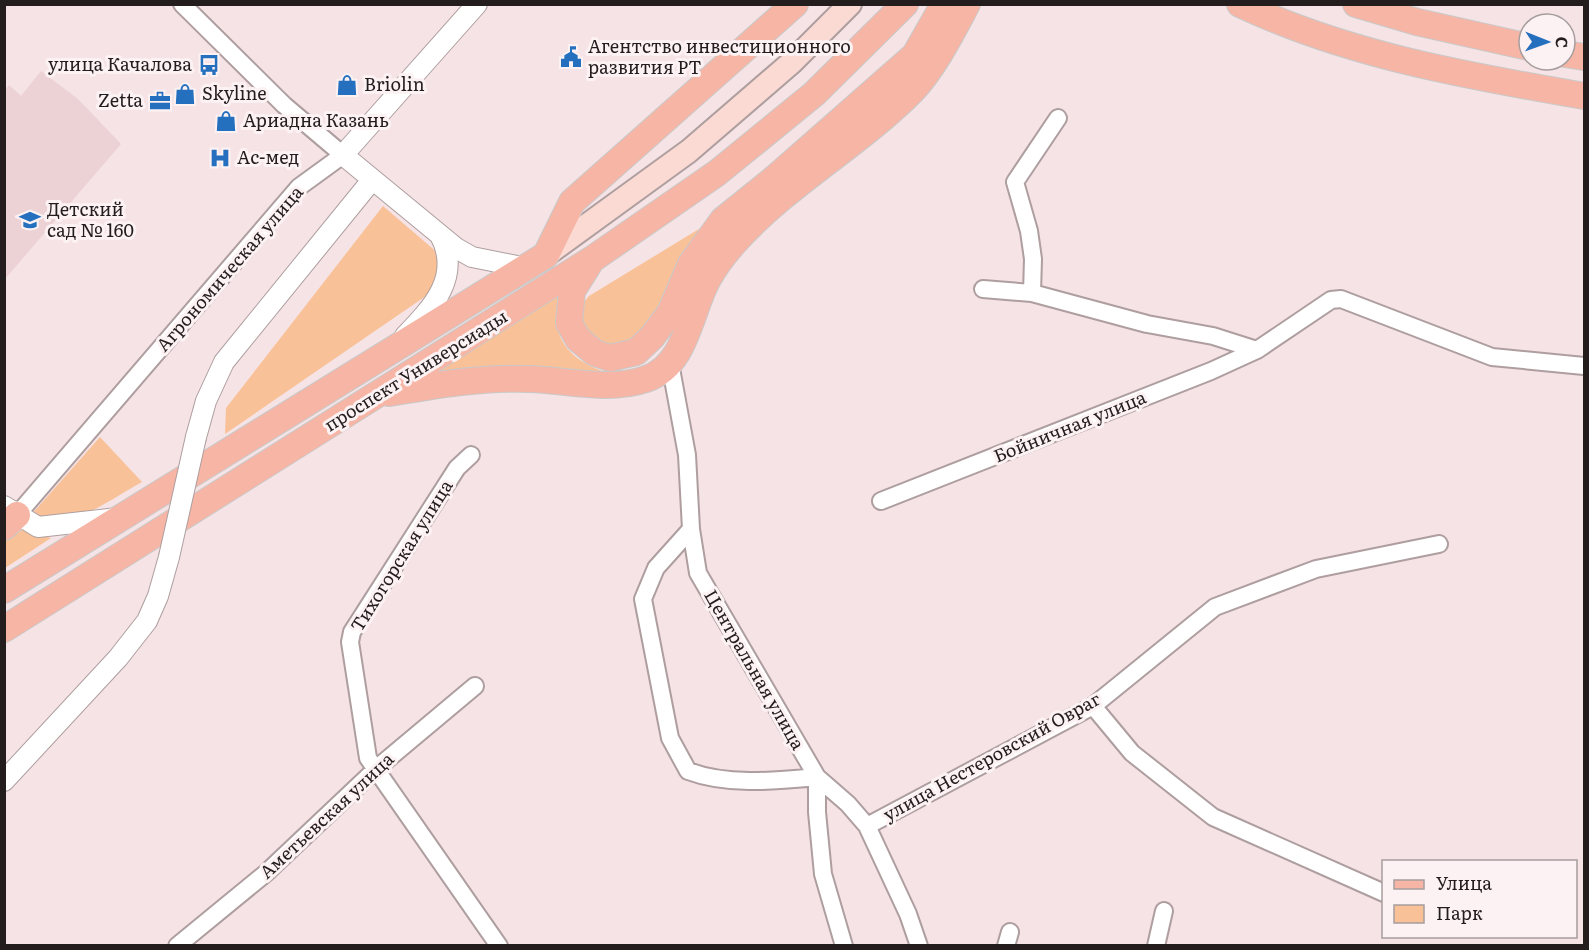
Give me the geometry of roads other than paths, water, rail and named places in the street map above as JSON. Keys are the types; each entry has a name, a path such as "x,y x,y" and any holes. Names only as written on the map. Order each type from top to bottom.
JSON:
{"main road":[{"path":"537,262 572,202 795,4"},
{"path":"537,262 689,151 791,63 850,4"},
{"name":"проспект Универсиады","path":"4,629 594,258 717,173 814,94 904,4"},
{"path":"594,258 572,291 569,323 578,339 595,352 610,358 636,352 652,337 670,313 691,264 723,220 775,178 915,55 944,4"},
{"path":"378,395 482,379 530,379 602,386 646,379 660,373 670,363 686,334 708,279 735,242 790,192 912,91 948,39 968,4"},
{"path":"1356,4 1417,22 1517,44"},
{"path":"1245,7 1335,41 1408,62 1584,96"},
{"name":"проспект Универсиады","path":"4,590 537,262"}],"street":[{"path":"182,4 284,105 440,235 472,257 537,262"},
{"name":"Агрономическая улица","path":"9,516 299,187 344,155 477,4"},
{"path":"1032,293 1029,231 1015,182 1058,118"},
{"path":"4,781 118,658 147,621 158,596 169,557 206,401 224,362 372,180"},
{"path":"394,348 415,326 444,286 449,265 448,250 440,235"},
{"path":"983,289 1032,293 1147,324 1213,336 1257,350"},
{"name":"Бойничная улица","path":"881,501 1211,371 1257,350 1331,300 1341,298 1492,357 1584,366"},
{"name":"Центральная улица","path":"670,363 687,455 691,529 698,573 817,777 848,804 867,826 908,914 919,945"},
{"name":"Тихогорская улица","path":"471,455 457,468 351,632 350,642 368,758 499,945"},
{"path":"9,516 38,527 119,518"},
{"path":"691,529 656,567 643,599 670,738 688,771 711,780 776,781 817,777 817,812 823,874 844,945"},
{"name":"улица Нестеровский Овраг","path":"867,826 1093,705 1215,607 1316,569 1439,544"},
{"name":"Аметьевская улица","path":"177,945 266,873 376,769 475,686"},
{"path":"1093,705 1132,753 1212,817 1382,893"},
{"path":"1156,945 1164,910"}],"place":[{"name":"Агентство инвестиционного развития РТ","path":"571,57"},
{"name":"улица Качалова","path":"209,65"},
{"name":"Briolin","path":"347,85"},
{"name":"Skyline","path":"185,94"},
{"name":"Zetta","path":"160,101"},
{"name":"Ариадна Казань","path":"226,121"},
{"name":"Ас-мед","path":"220,158"},
{"name":"Детский сад № 160","path":"30,220"}]}
